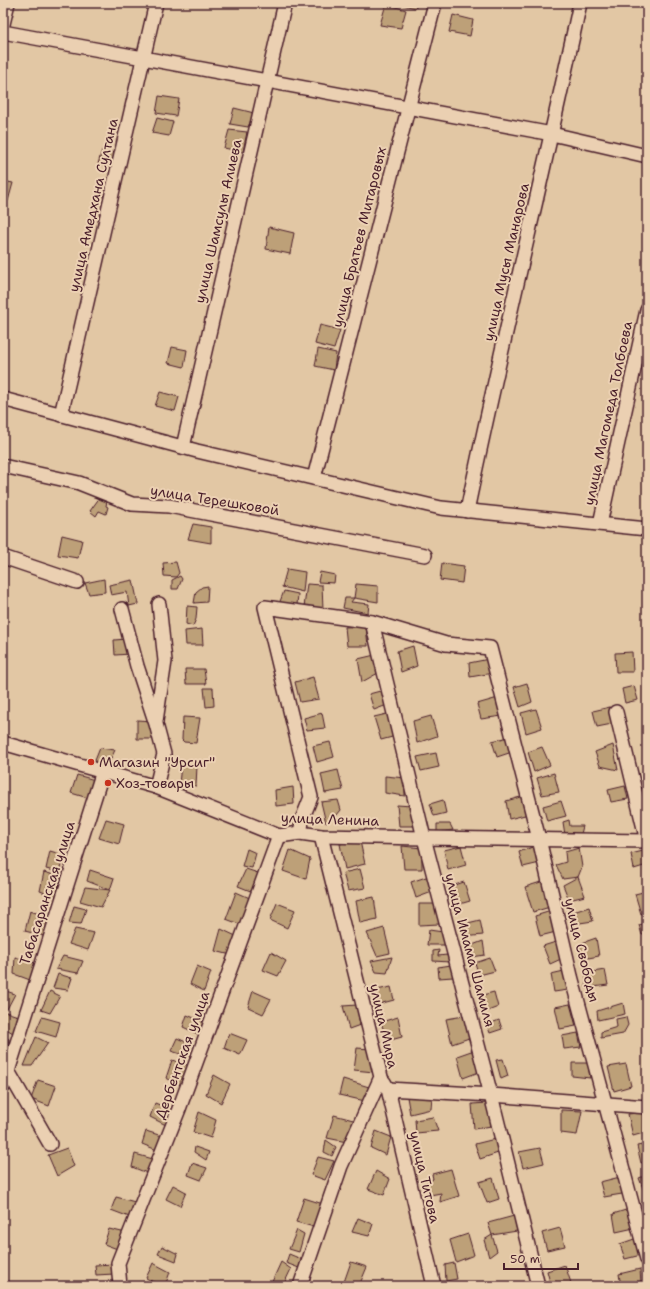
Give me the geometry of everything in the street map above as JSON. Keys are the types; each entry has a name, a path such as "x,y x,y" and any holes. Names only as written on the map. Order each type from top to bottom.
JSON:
{"street":[{"path":"3,24 8,3"},
{"name":"улица Амедхана Султана","path":"60,415 156,3"},
{"name":"улица Шамсулы Алиева","path":"183,447 266,80 285,3"},
{"name":"улица Братьев Митаровых","path":"314,478 435,3"},
{"name":"улица Мусы Манарова","path":"467,511 490,398 552,134 580,3"},
{"path":"3,32 552,134 647,156"},
{"name":"улица Магомеда Толбоева","path":"600,524 647,310"},
{"path":"3,399 183,447 441,508 647,529"},
{"name":"улица Терешковой","path":"3,466 79,483 132,504 169,506 425,555"},
{"path":"3,557 76,582"},
{"path":"156,724 165,661 159,604"},
{"path":"300,833 303,817 311,797 265,607 372,622"},
{"path":"122,609 164,754 156,787"},
{"name":"улица Свободы","path":"372,622 446,644 490,648 539,839 571,976 647,1259"},
{"name":"улица Имама Шамиля","path":"372,622 424,838 491,1095 538,1286"},
{"path":"616,712 647,841"},
{"name":"улица Ленина","path":"3,743 156,787 279,836 300,833 321,836 647,841"},
{"name":"Табасаранская улица","path":"3,1087 103,771"},
{"name":"Дербентская улица","path":"120,1286 118,1263 179,1109 279,836"},
{"name":"улица Мира","path":"300,1286 341,1166 381,1077 321,836"},
{"path":"8,1071 50,1144"},
{"name":"улица Титова","path":"381,1077 388,1089 434,1286"},
{"path":"388,1089 647,1107"}],"building":[{"path":"416,3 416,8 398,4"},
{"path":"386,4 406,10 401,28 380,25"},
{"path":"453,15 473,20 470,36 449,32"},
{"path":"159,96 179,99 176,116 156,113"},
{"path":"234,108 254,113 248,127 230,124"},
{"path":"157,118 173,122 169,136 152,133"},
{"path":"229,130 247,132 243,152 224,148"},
{"path":"102,150 116,153 111,167 98,164"},
{"path":"3,181 13,183 8,201 3,200"},
{"path":"269,227 294,233 290,254 266,249"},
{"path":"320,325 340,330 334,349 315,344"},
{"path":"172,347 187,350 184,367 168,363"},
{"path":"318,349 336,353 334,370 315,366"},
{"path":"160,392 179,397 175,411 155,406"},
{"path":"100,497 107,501 106,506 108,507 106,514 99,511 96,516 90,511"},
{"path":"193,524 211,527 211,543 188,539"},
{"path":"62,535 82,540 78,558 58,555"},
{"path":"176,562 179,573 176,577 164,576 163,563"},
{"path":"442,563 464,566 462,583 440,580"},
{"path":"287,569 305,572 303,592 282,587"},
{"path":"320,572 335,575 334,583 318,582"},
{"path":"180,576 182,579 178,589 172,589 172,580"},
{"path":"104,579 105,592 89,594 85,583"},
{"path":"133,580 138,604 129,606 127,592 111,595 109,585"},
{"path":"307,584 322,585 323,609 304,607"},
{"path":"356,584 378,586 378,602 354,598"},
{"path":"208,586 207,602 194,603 196,592 202,587"},
{"path":"284,591 298,594 297,605 279,604"},
{"path":"345,598 354,598 351,602 369,604 368,613 343,608"},
{"path":"187,606 197,607 196,619 193,626 186,624"},
{"path":"366,626 368,646 347,646 345,627"},
{"path":"202,629 203,645 186,645 185,631"},
{"path":"127,639 131,654 115,655 114,640"},
{"path":"413,646 417,666 401,672 397,651"},
{"path":"632,652 633,672 616,672 615,653"},
{"path":"375,655 378,673 362,682 358,659"},
{"path":"489,659 493,673 470,677 469,663"},
{"path":"185,669 204,669 206,684 186,684"},
{"path":"313,677 319,699 300,702 295,682"},
{"path":"527,683 532,702 520,707 514,687"},
{"path":"634,686 638,700 625,703 622,689"},
{"path":"204,688 213,688 214,706 206,707"},
{"path":"384,690 387,705 374,710 369,694"},
{"path":"498,698 502,716 481,719 477,704"},
{"path":"610,707 612,724 597,727 593,711"},
{"path":"536,709 542,728 526,733 521,713"},
{"path":"322,713 325,728 307,730 304,718"},
{"path":"391,713 396,736 381,740 374,717"},
{"path":"431,716 437,736 417,743 413,721"},
{"path":"183,717 200,718 196,743 184,742 182,740"},
{"path":"137,720 153,721 153,739 137,739"},
{"path":"509,737 512,752 497,757 492,741"},
{"path":"330,742 334,757 317,762 313,746"},
{"path":"613,745 618,770 600,766 595,752"},
{"path":"542,747 550,765 534,772 528,752"},
{"path":"100,748 115,750 107,767 94,763"},
{"path":"436,753 439,767 421,771 417,757"},
{"path":"181,765 197,766 196,786 179,784"},
{"path":"338,770 343,790 325,793 321,774"},
{"path":"554,773 559,792 542,795 537,778"},
{"path":"77,775 95,780 88,798 71,793"},
{"path":"385,776 405,778 405,796 385,793"},
{"path":"625,786 628,799 611,802 608,790"},
{"path":"293,787 294,804 276,806 275,790"},
{"path":"524,796 529,814 509,819 506,801"},
{"path":"338,800 341,810 336,816 326,823 321,802"},
{"path":"443,800 446,813 434,816 430,804"},
{"path":"561,801 566,816 547,821 543,806"},
{"path":"397,805 412,806 416,826 399,826"},
{"path":"106,819 124,824 119,844 99,838"},
{"path":"569,820 570,826 583,826 581,834 565,835 563,822"},
{"path":"437,824 450,824 453,830 437,832"},
{"path":"360,841 365,864 345,869 340,844"},
{"path":"402,846 422,848 422,869 404,869"},
{"path":"461,846 466,865 448,870 444,850"},
{"path":"535,846 540,863 523,867 519,852"},
{"path":"579,848 582,867 578,877 563,879 556,865 566,862 565,852"},
{"path":"247,849 256,853 252,868 242,866"},
{"path":"290,850 310,859 306,879 283,871"},
{"path":"50,851 64,855 59,872 46,869"},
{"path":"643,851 647,865 634,869 631,854"},
{"path":"246,869 261,874 253,892 238,886"},
{"path":"360,869 365,888 348,891 343,873"},
{"path":"90,870 114,878 110,890 87,881"},
{"path":"44,872 61,877 56,897 40,891"},
{"path":"429,876 432,892 416,898 411,882"},
{"path":"578,877 585,896 569,900 563,885"},
{"path":"544,881 550,907 533,912 525,887"},
{"path":"464,882 470,901 453,906 449,887"},
{"path":"85,887 110,890 101,907 80,901"},
{"path":"647,891 647,912 641,914 635,894"},
{"path":"236,892 252,899 242,925 226,919"},
{"path":"374,897 377,919 360,923 356,901"},
{"path":"277,903 295,910 287,928 270,920"},
{"path":"419,904 437,904 439,924 419,925"},
{"path":"74,906 86,909 81,924 69,923"},
{"path":"589,907 593,921 573,924 570,913"},
{"path":"30,911 49,917 44,936 25,931"},
{"path":"551,911 556,932 540,936 535,916"},
{"path":"480,920 483,935 464,937 460,925"},
{"path":"647,923 647,934 642,935 639,925"},
{"path":"384,928 390,953 377,956 367,933"},
{"path":"75,929 94,933 88,950 69,944"},
{"path":"221,929 238,937 231,955 215,951"},
{"path":"429,930 443,932 445,945 427,945"},
{"path":"596,938 599,956 583,959 579,944"},
{"path":"483,941 485,955 472,957 470,946"},
{"path":"559,941 563,958 550,964 543,946"},
{"path":"439,950 438,956 447,955 450,962 433,961 433,951"},
{"path":"271,952 286,961 278,976 263,970"},
{"path":"63,956 83,961 78,973 56,969"},
{"path":"15,957 35,963 30,980 14,974"},
{"path":"392,957 387,973 376,972 371,961"},
{"path":"490,958 495,971 479,975 475,963"},
{"path":"451,965 453,977 439,978 438,967"},
{"path":"197,966 211,972 204,991 190,984"},
{"path":"605,970 608,985 586,988 586,973"},
{"path":"564,971 568,990 554,992 551,974"},
{"path":"58,974 72,978 68,990 53,988"},
{"path":"391,987 394,1000 375,1005 372,991"},
{"path":"3,990 15,994 7,1009 3,1008"},
{"path":"50,991 60,996 50,1013 41,1010"},
{"path":"253,991 271,999 263,1014 248,1007"},
{"path":"494,992 498,1007 483,1013 479,996"},
{"path":"623,1003 625,1014 598,1020 597,1011"},
{"path":"570,1004 576,1026 560,1029 555,1007"},
{"path":"357,1005 360,1025 349,1029 343,1006"},
{"path":"3,1011 18,1016 13,1033 3,1027"},
{"path":"187,1015 204,1022 200,1035 183,1027"},
{"path":"464,1016 469,1038 452,1044 446,1019"},
{"path":"42,1017 60,1022 56,1037 36,1031"},
{"path":"398,1017 402,1037 387,1041 381,1022"},
{"path":"626,1017 628,1025 623,1034 601,1038 601,1032 617,1027 616,1019"},
{"path":"499,1020 502,1029 490,1033 487,1025"},
{"path":"229,1033 247,1040 240,1055 224,1048"},
{"path":"578,1033 581,1047 564,1049 562,1036"},
{"path":"3,1037 9,1039 7,1048 3,1046"},
{"path":"36,1037 48,1043 32,1066 24,1066"},
{"path":"177,1038 186,1042 184,1055 171,1051"},
{"path":"357,1048 370,1049 374,1072 354,1070"},
{"path":"474,1050 479,1072 463,1078 457,1056"},
{"path":"503,1059 508,1076 501,1079 496,1060"},
{"path":"172,1060 190,1066 183,1086 166,1078"},
{"path":"572,1063 588,1063 590,1078 572,1076"},
{"path":"626,1064 631,1086 614,1091 608,1067"},
{"path":"214,1075 230,1084 221,1103 206,1094"},
{"path":"343,1079 369,1087 365,1101 339,1095"},
{"path":"38,1080 56,1086 49,1106 31,1099"},
{"path":"432,1096 431,1109 410,1114 407,1097"},
{"path":"155,1103 172,1110 166,1125 150,1117"},
{"path":"488,1103 491,1126 474,1129 472,1104"},
{"path":"561,1110 582,1111 577,1135 561,1133"},
{"path":"199,1112 216,1120 211,1138 193,1132"},
{"path":"646,1112 647,1132 633,1136 628,1114"},
{"path":"334,1115 361,1122 352,1143 327,1138"},
{"path":"433,1117 438,1131 416,1133 415,1120"},
{"path":"146,1131 162,1136 157,1150 142,1144"},
{"path":"376,1131 391,1137 386,1155 371,1148"},
{"path":"495,1139 498,1153 480,1159 475,1144"},
{"path":"326,1140 336,1147 332,1156 324,1152"},
{"path":"647,1144 647,1161 641,1163 637,1146"},
{"path":"195,1147 209,1152 206,1160 194,1152"},
{"path":"67,1148 74,1166 57,1176 48,1155"},
{"path":"540,1148 544,1163 523,1168 519,1152"},
{"path":"135,1154 153,1159 147,1173 132,1167"},
{"path":"318,1157 334,1161 325,1180 311,1175"},
{"path":"192,1163 207,1168 201,1180 188,1175"},
{"path":"451,1169 459,1196 440,1202 441,1193 430,1195 426,1182 433,1179 432,1174"},
{"path":"376,1171 390,1179 384,1195 368,1189"},
{"path":"647,1175 647,1189 644,1191 639,1178"},
{"path":"620,1177 622,1194 604,1197 600,1182"},
{"path":"493,1178 499,1199 487,1203 479,1182"},
{"path":"173,1185 186,1192 180,1206 166,1199"},
{"path":"116,1197 139,1203 132,1218 111,1210"},
{"path":"304,1198 323,1204 314,1227 296,1222"},
{"path":"629,1209 634,1228 616,1232 613,1214"},
{"path":"514,1216 517,1231 492,1235 488,1223"},
{"path":"358,1218 373,1224 369,1236 352,1232"},
{"path":"560,1228 565,1246 547,1250 542,1233"},
{"path":"109,1229 126,1233 120,1250 104,1244"},
{"path":"297,1230 304,1234 299,1252 289,1249"},
{"path":"468,1234 474,1255 456,1262 450,1240"},
{"path":"492,1235 497,1251 489,1257 484,1240"},
{"path":"637,1238 641,1255 625,1259 620,1244"},
{"path":"162,1246 178,1254 176,1261 158,1254"},
{"path":"289,1254 301,1259 299,1268 286,1263"},
{"path":"281,1262 291,1269 283,1286 274,1286 271,1284"},
{"path":"351,1262 367,1267 359,1286 344,1282"},
{"path":"153,1263 170,1272 165,1286 161,1286 146,1278"},
{"path":"454,1263 457,1279 446,1281 445,1265"},
{"path":"114,1264 114,1274 96,1275 95,1265"},
{"path":"565,1265 571,1283 564,1286 551,1286 547,1271"},
{"path":"640,1269 641,1284 634,1286 621,1286 619,1274"}],"place":[{"name":"Магазин \"Урсиг\"","path":"91,762"},
{"name":"Хоз-товары","path":"108,783"}]}
